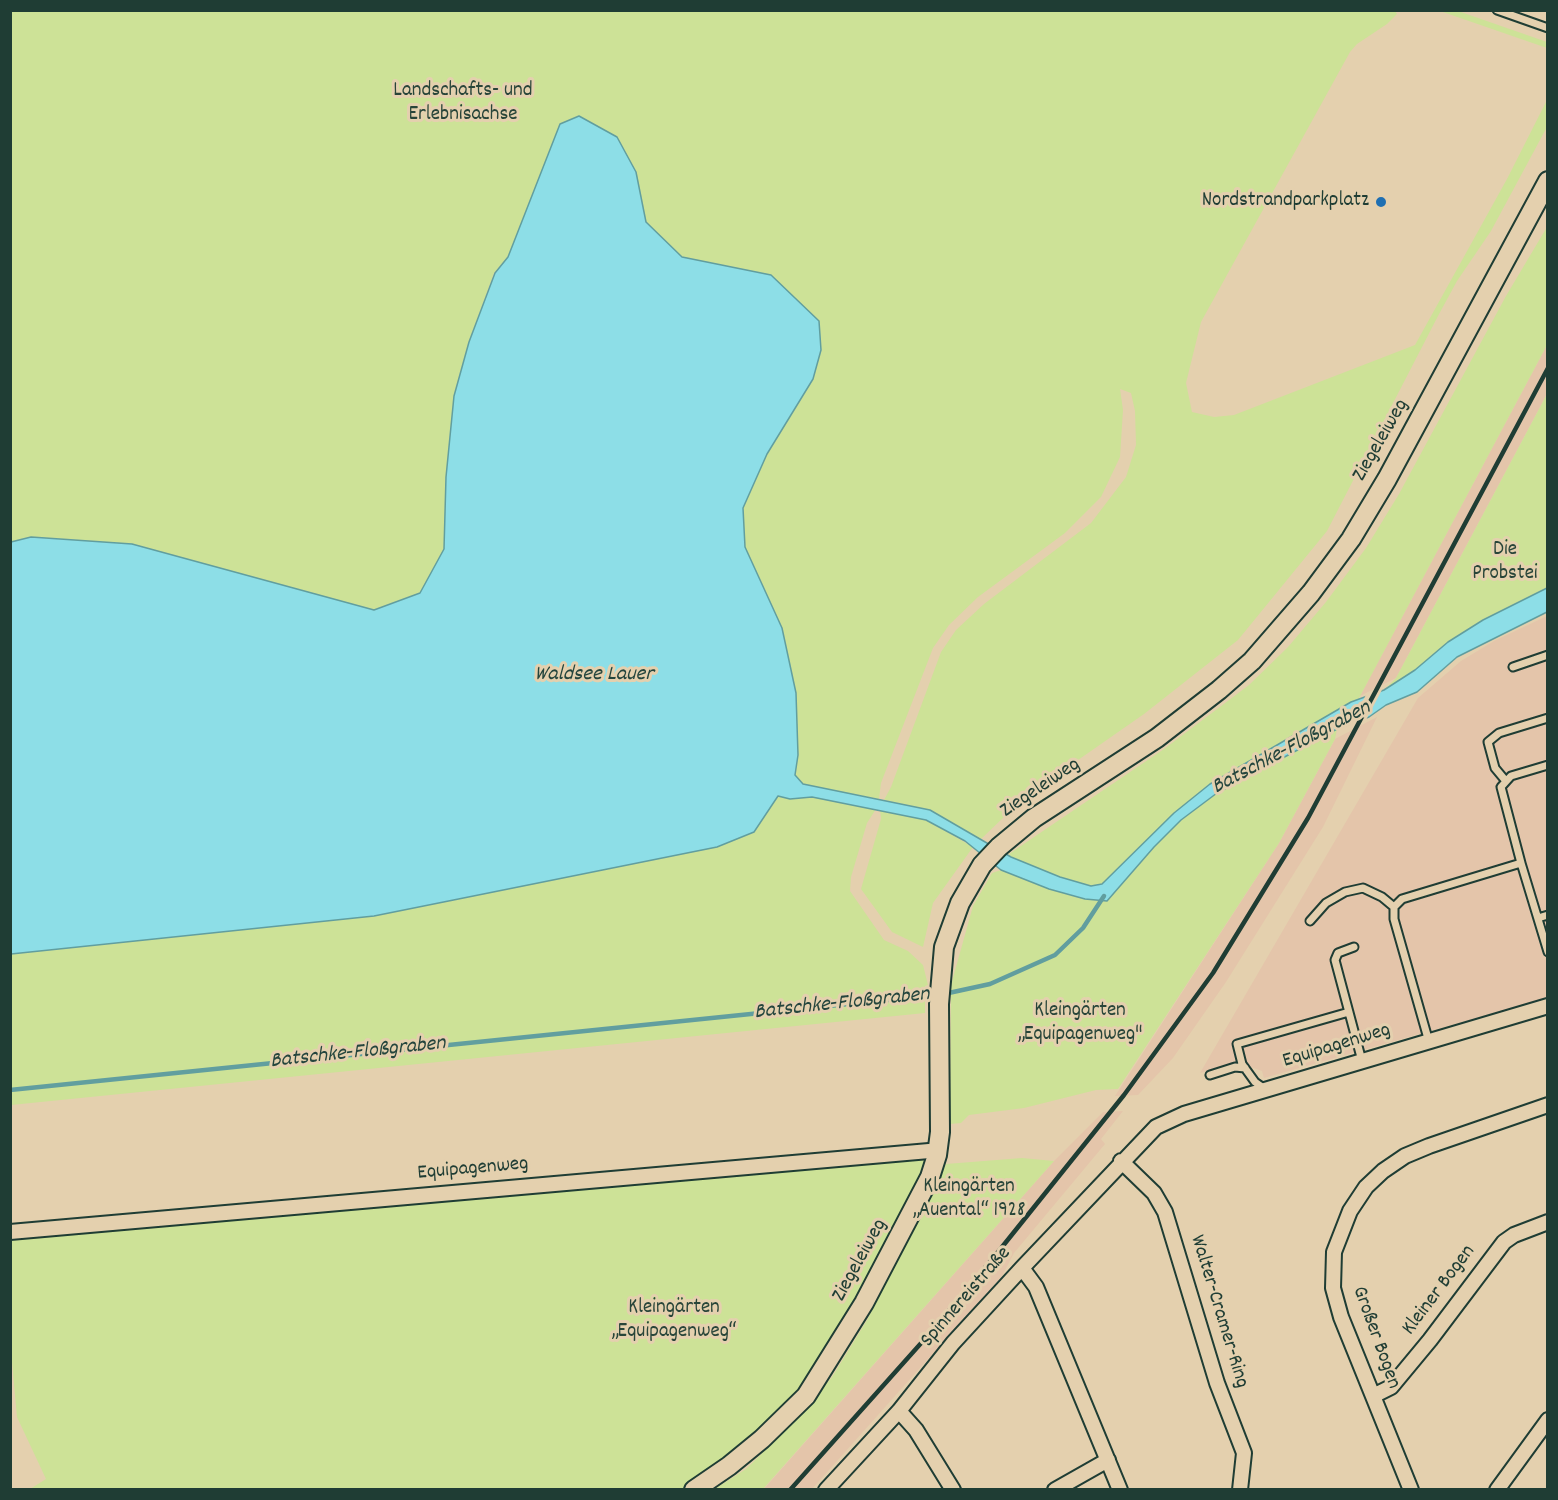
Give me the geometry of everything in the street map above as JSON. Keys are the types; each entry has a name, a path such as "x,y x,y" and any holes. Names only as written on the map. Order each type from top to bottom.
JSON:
{"main road":[{"name":"Ziegeleiweg","path":"694,1490 762,1439 806,1395 842,1341 886,1264 930,1177 937,1155 940,1132 939,1004 944,947 951,924 968,887 982,865 999,847 1034,818 1157,738 1195,709 1252,661 1311,593 1351,540 1387,479 1548,180"}],"street":[{"name":"Equipagenweg","path":"1143,1137 1170,1119 1548,1006"},
{"name":"Großer Bogen","path":"1411,1490 1341,1317 1333,1288 1334,1252 1350,1211 1366,1187 1383,1171 1405,1156 1548,1105"},
{"name":"Spinnereistraße","path":"826,1490 899,1412 953,1343 1143,1137"},
{"name":"Equipagenweg","path":"10,1232 929,1151 937,1155"},
{"name":"Walter-Cramer-Ring","path":"1121,1161 1154,1193 1165,1212 1217,1383 1244,1453 1240,1490"},
{"name":"Kleiner Bogen","path":"1373,1396 1390,1387 1430,1340 1504,1242 1514,1234 1548,1222"},
{"path":"1022,1268 1036,1287 1120,1490"},
{"path":"899,1412 916,1430 953,1490"},
{"path":"1497,1490 1548,1420"},
{"path":"1055,1490 1108,1460"}],"lane":[{"path":"1497,10 1548,28"},
{"path":"1513,667 1548,655"},
{"path":"1505,780 1495,768 1488,742 1499,734 1548,718"},
{"path":"1548,765 1505,780 1501,787 1548,952"},
{"path":"1429,1042 1394,919 1394,907 1402,899 1521,863"},
{"path":"1310,921 1326,903 1346,892 1363,888 1382,897 1394,907"},
{"path":"1538,918 1548,915"},
{"path":"1354,947 1338,953 1335,960 1362,1061"},
{"path":"1268,1090 1255,1082 1245,1068 1237,1044 1349,1012"},
{"path":"1210,1075 1235,1067 1245,1068"}],"shaded area":[{"path":"1547,345 1547,394 1396,678 1360,696"},
{"path":"1547,616 1547,998 1264,1078 1262,1071 1237,1062 1200,1073 1418,698 1461,661 1494,641"},
{"path":"1377,717 1323,827 1226,982 1173,1058 1138,1095 1115,1096 1279,843 1335,739"},
{"path":"1123,1111 1101,1139 1105,1144 1014,1253 1002,1276 812,1489 763,1490 1054,1161 1103,1112"}],"green space":[{"name":"Landschafts- und Erlebnisachse","path":"11,11 1395,11 1397,14 1387,24 1357,44 1350,52 1201,322 1186,383 1192,412 1214,417 1234,415 1415,345 1507,179 1547,100 1547,127 1491,231 1457,281 1327,531 1238,640 1144,714 1025,797 981,839 930,810 884,800 891,787 941,652 956,630 984,604 1091,523 1126,477 1136,445 1135,411 1131,393 1120,389 1123,410 1120,457 1101,497 1065,533 978,597 949,625 933,648 881,783 879,799 815,788 803,784 795,775 798,755 796,693 782,628 745,547 743,508 767,454 813,379 771,275 682,257 646,222 636,172 532,198 508,257 494,273 469,342 454,396 446,477 444,549 420,593 374,610 132,544 31,537 11,542"},
{"path":"1440,11 1458,11 1547,42 1547,48"},
{"path":"1547,227 1547,345 1358,700 1210,784 1174,813 1102,884 1091,886 1060,877 1011,857 1009,854 1164,749 1249,685 1288,647 1326,602 1366,548 1399,494 1506,296"},
{"name":"Die Probstei","path":"1547,394 1547,588 1483,620 1448,642 1415,670 1384,690 1396,678"},
{"name":"Kleingärten „Equipagenweg\"","path":"1337,729 1335,739 1279,843 1118,1089 1096,1090 1024,1108 969,1115 961,1123 950,1124 951,985 973,906 992,873 1001,870 1049,889 1085,899 1107,901 1181,820 1217,793"},
{"path":"778,796 790,799 812,797 876,809 867,823 851,877 850,891 884,940 908,951 923,965 928,985 925,986 925,1013 11,1105 10,954 374,916 717,847 754,832"},
{"path":"880,809 926,820 973,847 933,903 923,947 892,932 861,889 881,819"},
{"name":"Kleingärten „Equipagenweg“","path":"937,1155 824,1369 694,1489 30,1489 46,1479 17,1417 10,1340 10,1232"},
{"name":"Kleingärten „Auental“ 1928","path":"1022,1158 1054,1161 763,1489 713,1490 746,1469 796,1420 832,1377 867,1320 946,1164"}],"water":[{"name":"Waldsee Lauer","path":"579,116 617,137 636,172 646,222 682,257 771,275 819,321 821,350 813,379 767,454 743,508 745,547 782,628 796,693 798,755 795,775 803,784 930,810 1011,857 1060,877 1091,886 1102,884 1174,813 1210,784 1351,702 1384,690 1415,670 1448,642 1483,620 1547,588 1547,612 1457,657 1417,692 1386,705 1369,717 1337,729 1217,793 1181,820 1107,901 1085,899 1049,889 1001,870 965,841 926,820 812,797 790,799 778,796 754,832 717,847 374,916 11,954 11,542 31,537 132,544 374,610 420,593 444,549 446,477 454,396 469,342 495,273 508,257 560,124"}],"pier":[{"path":"1384,686 1365,722 1348,728 1367,693"}],"waterway":[{"name":"Batschke‐Floßgraben","path":"944,994 990,984 1055,955 1083,928 1104,896"},
{"name":"Batschke‐Floßgraben","path":"10,1090 936,995"}],"railway":[{"path":"790,1490 931,1332 994,1257 1124,1095 1213,973 1308,818 1548,368"}],"place":[{"name":"Nordstrandparkplatz","path":"1381,202"}]}
